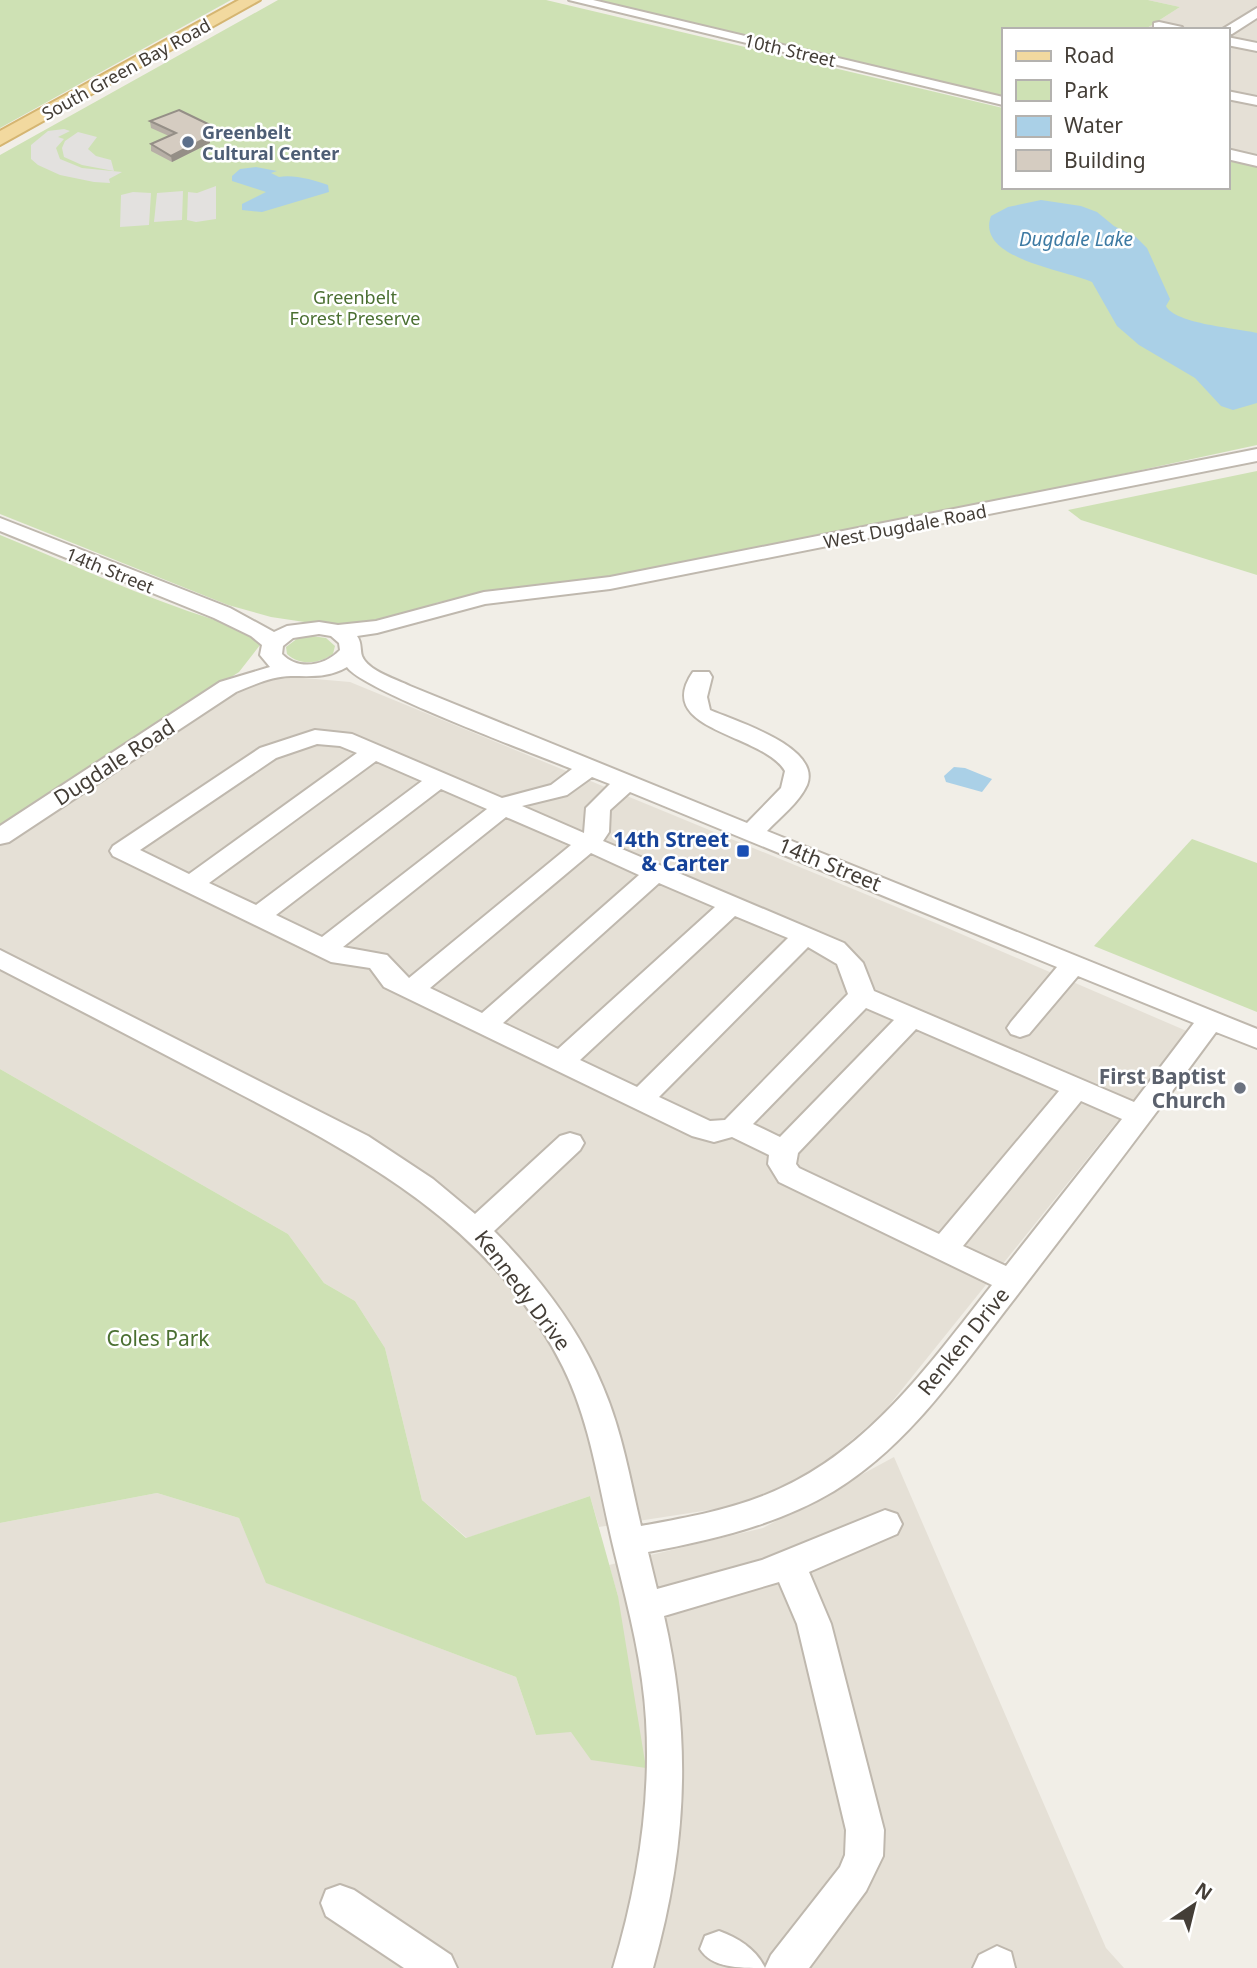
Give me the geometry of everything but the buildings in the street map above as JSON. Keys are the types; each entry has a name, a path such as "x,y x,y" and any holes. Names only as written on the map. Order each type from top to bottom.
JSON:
{"main road":[{"name":"South Green Bay Road","path":"0,139 251,0"}],"street":[{"name":"10th Street","path":"576,0 1002,101"},
{"path":"1229,30 1257,12"},
{"path":"1158,26 1168,28"},
{"path":"1229,40 1257,47"},
{"path":"1229,94 1257,101"},
{"path":"1229,154 1257,161"},
{"name":"West Dugdale Road","path":"551,591 622,581 1257,455"},
{"name":"14th Street","path":"0,524 222,613 259,631 272,646 275,661 292,669 318,670 402,691"},
{"path":"318,670 338,664 350,652 425,621 551,591"},
{"name":"14th Street","path":"222,613 338,631 377,627 484,598 551,591"},
{"name":"Dugdale Road","path":"0,836 228,687 287,633 309,627"},
{"name":"14th Street","path":"338,631 349,641 350,652 359,669 402,691 1257,1039"},
{"path":"228,687 292,669"},
{"path":"701,677 694,697 695,707 702,715 785,752 798,771 798,780 788,796 752,832"},
{"path":"315,737 331,737 374,752 805,936 846,956 854,968 862,996 734,1127 714,1132 640,1100 393,981 378,961 348,958 122,851 253,762 288,744 315,737"},
{"path":"191,884 374,752"},
{"path":"325,948 504,808 526,796 559,790 590,766"},
{"path":"258,916 438,780"},
{"path":"411,990 587,844 597,832 598,808 628,782"},
{"path":"484,1025 656,873"},
{"path":"561,1062 732,905"},
{"path":"640,1100 805,936"},
{"name":"Kennedy Drive","path":"0,958 358,1143 407,1172 477,1229 530,1293 571,1352 597,1410 644,1606 664,1718 662,1826 633,1968"},
{"path":"1020,1028 1074,964"},
{"path":"862,996 1141,1116"},
{"path":"912,1017 784,1150 782,1164 789,1175 1011,1281"},
{"name":"Renken Drive","path":"628,1542 721,1523 781,1503 824,1482 869,1449 901,1418 1011,1281 1141,1116 1211,1020"},
{"path":"944,1249 1077,1088"},
{"path":"734,1127 784,1150"},
{"path":"477,1229 570,1143"},
{"path":"644,1606 735,1585 790,1567 885,1524"},
{"path":"785,1968 853,1879 864,1856 865,1830 814,1625 790,1567"},
{"path":"340,1903 437,1968"}],"shaded area":[{"path":"1148,0 1257,0 1257,156 1229,149 1229,28 1147,28 1180,7"},
{"path":"48,131 70,131 58,137 64,139 56,148 60,159 82,168 122,172 109,179 110,183 94,182 60,175 31,159 31,145"},
{"path":"78,132 97,137 88,149 96,156 111,160 114,171 82,165 64,157 62,148 65,141"},
{"path":"216,186 216,219 196,222 187,220 188,192 197,193"},
{"path":"183,191 182,220 154,222 157,193"},
{"path":"133,192 151,193 149,225 120,227 121,195"},
{"path":"281,676 350,682 938,924 1189,1032 883,1413 819,1468 742,1505 599,1527 590,1496 467,1538 422,1500 385,1348 355,1301 324,1283 288,1234 0,1069 0,846 213,706 253,683"},
{"path":"894,1457 1106,1948 1124,1968 0,1968 0,1523 157,1493 239,1518 267,1583 516,1677 536,1735 618,1596 609,1565 763,1528"}],"green space":[{"path":"0,0 231,0 0,128"},
{"name":"Greenbelt Forest Preserve","path":"278,0 546,0 1002,108 1002,189 1229,189 1229,160 1257,167 1257,445 691,567 439,602 378,624 338,627 271,617 228,605 0,514 0,155"},
{"path":"593,0 1148,0 1180,7 1147,28 1002,28 1002,96"},
{"path":"1257,471 1257,575 1081,520 1068,510"},
{"path":"0,535 161,601 247,630 260,645 239,672 0,828"},
{"path":"298,638 326,638 335,646 333,654 322,660 304,662 287,654 286,647"},
{"path":"1192,839 1257,863 1257,1012 1094,946"},
{"name":"Coles Park","path":"0,1069 288,1234 324,1283 355,1301 385,1348 422,1500 466,1538 590,1496 618,1596 646,1768 591,1760 571,1732 536,1735 516,1677 266,1583 239,1518 157,1493 0,1523"}],"water":[{"path":"256,167 277,171 271,173 279,177 297,177 323,183 328,185 329,192 262,212 242,210 242,204 266,192 232,181 232,176 240,169"},
{"name":"Dugdale Lake","path":"1041,200 1081,206 1097,212 1114,226 1136,237 1147,248 1170,299 1166,306 1172,312 1193,321 1257,333 1257,403 1233,410 1221,406 1195,378 1139,345 1117,326 1092,282 1026,261 1009,253 997,243 990,231 991,216 1008,207"},
{"path":"954,767 965,768 992,779 982,792 946,782 944,776"}],"place":[{"name":"Greenbelt Cultural Center","path":"188,142"},
{"name":"14th Street & Carter","path":"743,851"},
{"name":"First Baptist Church","path":"1240,1088"}]}
